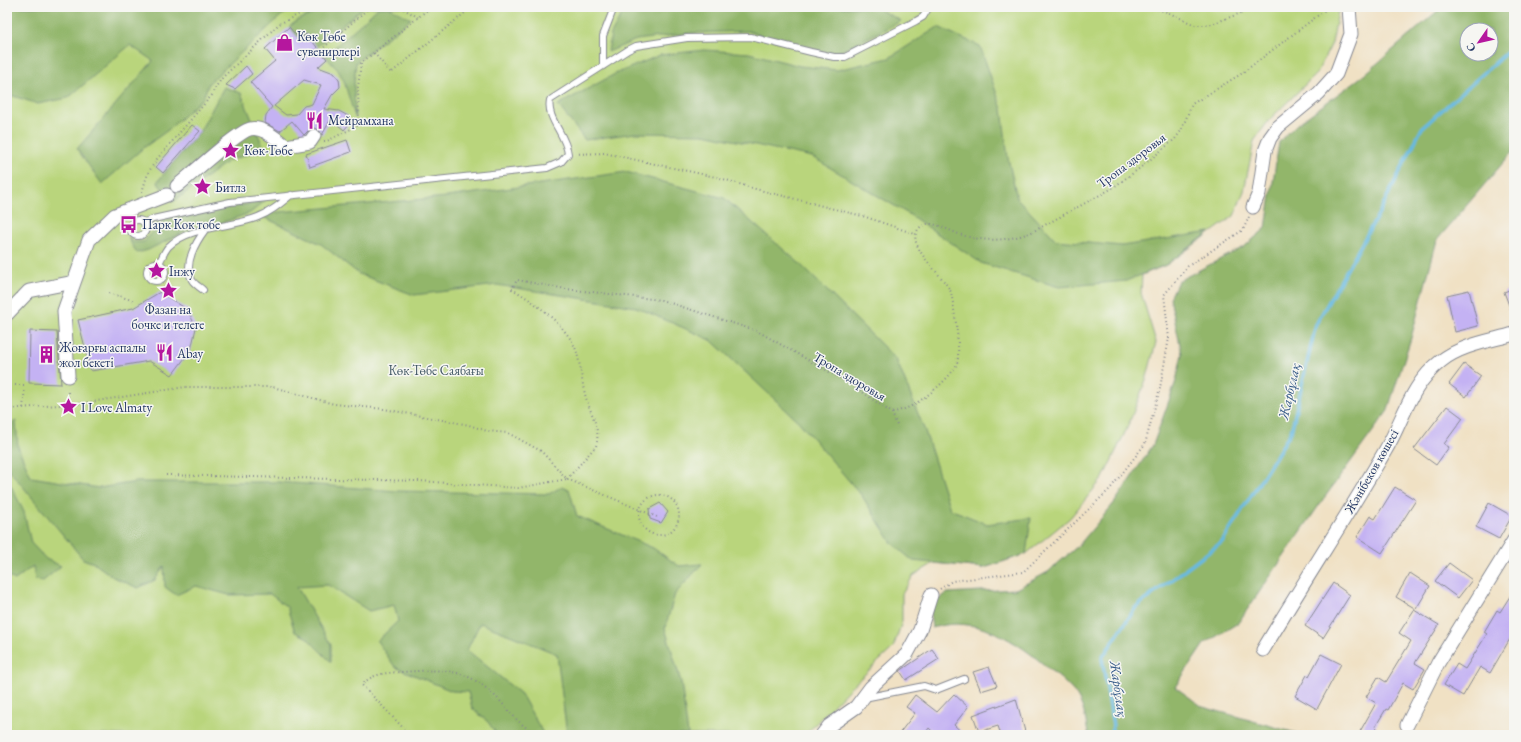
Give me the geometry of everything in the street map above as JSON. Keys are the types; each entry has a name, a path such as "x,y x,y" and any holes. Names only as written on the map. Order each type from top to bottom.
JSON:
{"street":[{"path":"1253,207 1260,193 1265,151 1270,138 1278,127 1319,93 1336,74 1351,34 1349,7"},
{"path":"177,186 232,140 250,129 263,130 286,146 312,139"},
{"path":"68,376 64,311 89,240 115,215 167,195"},
{"path":"7,314 29,291 74,282"},
{"name":"Жәнібеков көшесі","path":"1263,650 1379,461 1413,392 1426,374 1440,361 1456,351 1514,334"},
{"path":"1407,725 1438,663 1514,540"},
{"path":"825,731 856,707 871,687 907,654 920,630 931,595"}],"lane":[{"path":"603,66 603,36 615,7"},
{"path":"144,223 153,219 230,202 542,169 561,162 568,154 567,144 548,109 550,100 636,46 686,38 751,37 834,57 845,57 923,17 929,7"},
{"path":"158,263 168,248 177,240 206,229 257,218 276,208 291,195"},
{"path":"203,290 192,281 189,273 190,258 197,240 206,229"},
{"path":"863,698 924,686 936,690 964,679"}],"path":[{"path":"139,205 148,173 154,163 212,96 215,88 223,77 280,24 314,7"},
{"path":"321,50 370,7"},
{"path":"400,7 418,17"},
{"path":"312,139 327,141 359,125 358,87 361,63 431,7"},
{"path":"374,53 391,73 472,7"},
{"path":"971,7 978,7"},
{"path":"1150,7 1167,12 1195,25 1209,25 1257,7"},
{"name":"Тропа здоровья","path":"567,479 596,446 598,440 597,426 586,396 576,352 571,340 532,300 512,288 517,280 566,289 661,300 757,332 854,386 892,413 908,408 926,396 946,379 957,365 958,354 951,292 923,256 917,245 915,234 922,226 928,224 963,235 1002,240 1024,236 1041,228 1111,189 1140,168 1175,139 1192,104 1241,74 1329,7"},
{"path":"568,154 604,153 720,178 752,188 866,217 915,234"},
{"path":"931,595 952,581 1023,572 1110,490 1145,444 1160,388 1169,338 1164,295 1188,266 1243,230 1253,207"},
{"path":"109,293 135,301"},
{"path":"68,376 68,405"},
{"path":"7,385 25,385 23,408"},
{"path":"7,409 68,405 185,387 273,387 334,404 384,409 469,425 487,431 508,433 541,450 567,479 657,518"},
{"path":"892,413 898,428"},
{"path":"166,475 419,481 518,488 567,479"},
{"path":"660,495 666,496 677,505 680,518 673,531 659,536 646,530 639,518 640,511 647,499 660,495"},
{"path":"410,735 362,686 366,680 379,674 441,670 468,676 488,689 526,729 539,735"}],"green space":[{"name":"Көк-Төбе Саябағы","path":"7,7 1339,7 1332,43 1317,73 1269,120 1254,141 1244,191 1234,216 1166,265 1142,275 1141,293 1156,342 1147,377 1128,426 1103,478 1070,518 1026,554 984,568 934,563 913,576 902,594 902,622 893,648 850,688 805,735 7,735"},
{"path":"7,7 300,7 282,15 209,83 203,98 168,130 142,149 102,184 77,149 153,61 130,45 68,98 38,104 7,94"},
{"path":"329,7 364,7 316,47 306,34 300,40 289,27 298,20"},
{"path":"379,7 389,7 411,19 356,62 354,85 355,117 344,81 338,70 325,56"},
{"path":"626,7 875,7 901,21 837,53 811,52 748,31 690,33 636,40 608,52 611,34"},
{"path":"1442,7 1514,7 1514,150 1437,240 1411,338 1387,412 1322,501 1238,623 1204,644 1175,687 1203,707 1303,735 1088,735 1082,707 1074,692 1059,677 1037,659 1010,640 980,627 948,625 932,628 930,614 934,603 947,593 1016,589 1048,572 1079,545 1115,502 1153,445 1176,381 1182,354 1170,298 1178,281 1244,247 1266,228 1279,142 1296,125 1364,75"},
{"path":"938,27 980,46 1002,109 1008,158 1017,198 1056,240 1122,246 1210,232 1166,265 1126,281 1059,287 981,263 910,215 812,157 704,134 635,133 585,140 558,105 615,74 660,55 704,50 749,53 800,66 837,70 889,58"},
{"path":"224,87 241,93 264,149 228,161 173,202 157,182 200,131"},
{"path":"626,172 724,198 799,263 896,359 925,431 950,509 987,524 1031,518 1026,554 984,568 913,561 892,543 862,496 799,422 711,340 636,307 497,285 414,295 359,274 321,244 257,214 447,197"},
{"path":"265,201 250,213 218,224 184,232 148,250 137,253 128,238 134,242 144,242 163,220"},
{"path":"16,421 18,447 31,477 99,488 137,482 278,482 397,491 549,494 561,487 569,489 577,516 653,548 679,566 702,564 675,594 665,628 681,682 688,735 567,735 557,654 480,623 467,650 521,694 544,735 497,735 488,722 472,708 468,692 452,691 395,667 377,641 398,621 394,605 369,611 328,585 297,587 331,645 331,662 306,637 295,632 287,607 270,594 229,595 196,586 176,595 165,587 164,566 155,580 138,588 113,577 94,563 83,559 7,467 7,427"},
{"path":"7,478 24,512 31,543 46,559 61,566 43,581 35,580 33,566 15,580 7,576"}],"building":[{"path":"289,27 300,40 306,34 327,59 318,67 334,73 339,79 340,87 332,95 324,109 339,111 348,116 350,123 344,130 331,119 322,135 319,130 314,128 310,129 304,135 292,121 280,131 265,123 266,115 272,107 250,82 275,61 265,49","holes":["304,80 321,85 312,104 304,106 297,114 286,115 274,106"]},
{"path":"246,66 252,74 235,89 226,85"},
{"path":"192,125 200,131 163,173 156,167"},
{"path":"347,140 351,152 310,167 306,154"},
{"path":"1514,288 1514,316 1513,316 1504,292"},
{"path":"1469,290 1478,326 1455,332 1447,295"},
{"path":"160,292 188,310 196,328 191,350 172,375 149,361 91,371 78,320 133,308"},
{"name":"Жоғарғы аспалы жол бекеті","path":"30,331 57,332 61,384 29,383"},
{"path":"1464,364 1481,376 1466,397 1449,384"},
{"path":"1447,406 1463,418 1444,444 1449,447 1436,465 1414,449"},
{"path":"1395,487 1416,500 1382,553 1357,537 1370,516 1375,519"},
{"path":"660,503 668,512 661,523 650,519 649,509"},
{"path":"1489,503 1512,516 1499,539 1476,527"},
{"path":"1449,563 1472,580 1458,598 1435,581"},
{"path":"1410,573 1430,586 1416,609 1396,597"},
{"path":"1333,583 1350,595 1323,638 1305,626"},
{"path":"1514,590 1514,632 1490,673 1480,667 1463,696 1444,685 1457,664 1465,669 1487,634 1484,632 1497,610 1500,612"},
{"path":"1414,610 1439,625 1415,663 1425,669 1413,689 1403,683 1388,710 1386,709 1375,727 1387,735 1358,735 1376,703 1366,697 1378,677 1386,682 1411,641 1399,633"},
{"path":"932,649 939,659 906,680 900,671"},
{"path":"1321,654 1341,664 1317,709 1295,696 1307,675 1309,676"},
{"path":"989,667 997,686 981,691 973,672"},
{"path":"954,694 968,707 954,725 965,735 936,735 929,728 924,735 898,735 915,713 906,707 915,695 937,712"},
{"path":"1016,699 1026,735 1001,735 998,726 979,732 973,715"}],"waterway":[{"name":"Жарбұлақ","path":"1110,735 1113,726 1102,658 1136,607 1222,542 1291,432 1316,324 1379,213 1422,128 1514,46"}],"place":[{"name":"Көк Төбе сувенирлері","path":"284,43"},
{"name":"Мейрамхана","path":"315,120"},
{"name":"Көк-Төбе","path":"231,150"},
{"name":"Битлз","path":"202,187"},
{"name":"Парк Кок тобе","path":"129,224"},
{"name":"Інжу","path":"156,271"},
{"name":"Фазан на бочке и телеге","path":"168,290"},
{"name":"Abay","path":"164,353"},
{"name":"Жоғарғы аспалы жол бекеті","path":"46,354"},
{"name":"I Love Almaty","path":"68,407"}]}
